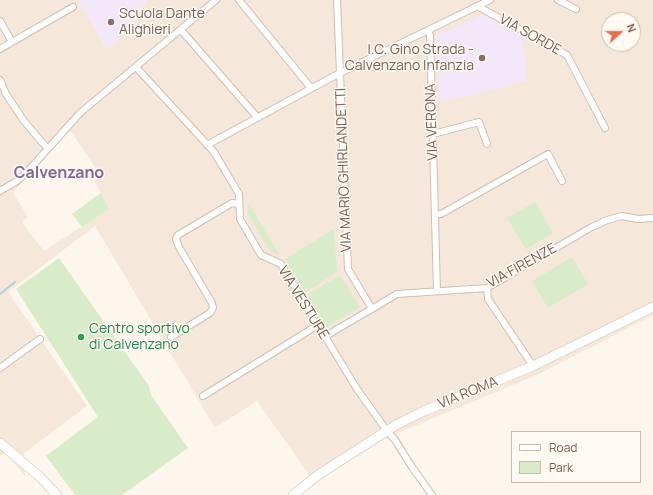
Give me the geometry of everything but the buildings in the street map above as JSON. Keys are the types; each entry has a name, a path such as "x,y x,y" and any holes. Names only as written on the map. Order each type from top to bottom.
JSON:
{"street":[{"path":"0,191 17,181 27,172 80,113 216,0"},
{"path":"239,0 312,88"},
{"name":"VIA MARIO GHIRLANDETTI","path":"337,0 348,269 372,309"},
{"path":"207,145 312,88 490,0"},
{"path":"558,0 576,9"},
{"path":"0,49 73,6"},
{"name":"VIA SORDE","path":"477,6 567,55 605,128"},
{"path":"0,21 12,42"},
{"path":"181,30 257,117"},
{"name":"VIA VERONA","path":"428,30 430,35 437,291"},
{"name":"VIA VESTURE","path":"136,67 214,152 239,194 240,218 261,255 281,264 357,389 395,440 432,495"},
{"path":"0,80 6,94 24,121 47,148"},
{"path":"433,134 478,122 487,144"},
{"path":"435,214 441,214 548,154 562,181"},
{"path":"170,337 210,313 213,308 212,303 179,247 176,239 178,235 232,203 239,204"},
{"name":"VIA FIRENZE","path":"324,337 397,294 487,288 590,228 607,220 622,216 638,219 653,218"},
{"path":"487,288 488,299 533,366"},
{"name":"VIA ROMA","path":"293,495 318,475 387,431 424,411 533,366 653,307"},
{"path":"203,396 318,325"},
{"path":"0,368 40,339"},
{"path":"0,443 40,477 57,495"}],"shaded area":[{"path":"0,0 79,0 106,48 118,41 147,0 653,0 653,315 539,374 386,438 315,483 257,401 215,428 95,226 8,292 87,406 24,453 25,476 5,452 0,456","holes":["70,130 98,172 93,178 109,209 44,251 22,222 28,217 13,192","334,230 306,293 286,259"]},
{"name":"Scuola Dante Alighieri","path":"79,0 147,0 118,41 106,48"},
{"name":"I.C. Gino Strada - Calvenzano Infanzia","path":"485,14 522,35 527,81 440,102 437,35"}],"green space":[{"path":"101,193 109,209 82,227 72,214"},
{"path":"248,202 280,256 270,251 248,213"},
{"path":"535,202 553,233 526,249 507,218"},
{"path":"334,229 337,272 305,293 285,259"},
{"path":"572,257 588,284 548,308 532,281"},
{"name":"Centro sportivo di Calvenzano","path":"59,258 149,386 151,395 188,448 122,495 75,495 46,456 98,417 16,289"},
{"path":"340,275 360,307 327,327 307,295"}],"waterway":[{"path":"0,294 15,282"}],"place":[{"name":"Scuola Dante Alighieri","path":"111,22"},
{"name":"I.C. Gino Strada - Calvenzano Infanzia","path":"482,58"},
{"name":"Centro sportivo di Calvenzano","path":"81,337"}],"district":[{"name":"Calvenzano","path":"59,174"}]}
